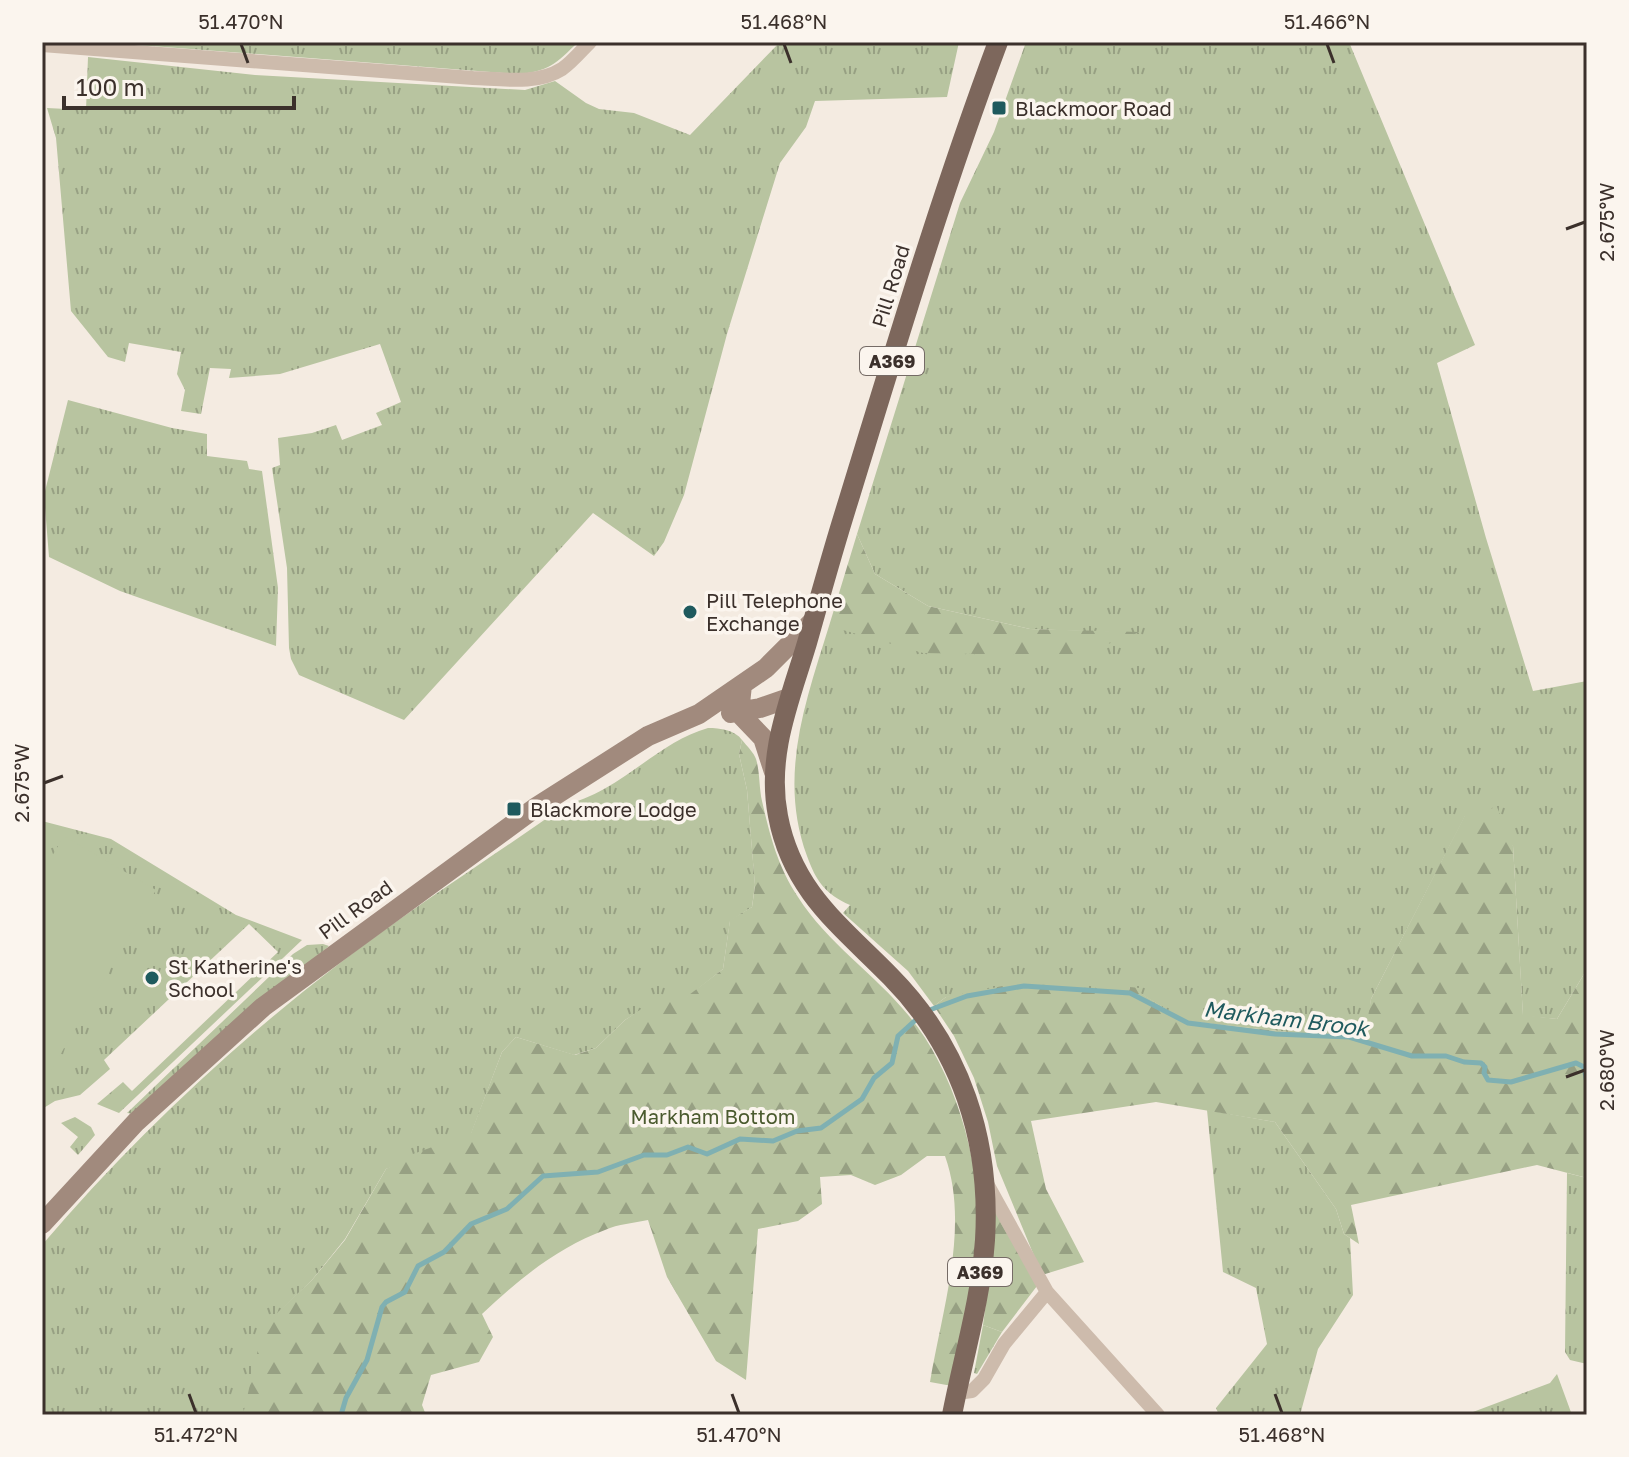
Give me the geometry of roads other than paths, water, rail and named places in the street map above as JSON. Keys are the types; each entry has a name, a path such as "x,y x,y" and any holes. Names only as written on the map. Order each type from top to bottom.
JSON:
{"main road":[{"name":"Pill Road","path":"812,622 947,186 998,42"},
{"name":"A369","path":"812,622 791,689 774,772 779,821 794,864 812,897 906,992 931,1024 954,1064 977,1127 985,1179 985,1241 952,1415"}],"street":[{"path":"42,45 520,79 550,75 565,67 590,42"},
{"name":"Pill Road","path":"42,1224 136,1122 263,1007 546,800 648,736 699,714 742,685 766,668 812,622"},
{"path":"766,668 777,670 791,689"},
{"path":"742,685 739,713 763,738 774,772"},
{"name":"Pill Road","path":"699,714 739,713 791,689"},
{"path":"985,1179 1047,1292 1158,1415"},
{"path":"957,1393 972,1391 984,1379 1004,1344 1047,1292"}],"waterway":[{"name":"Markham Brook","path":"927,1011 967,996 1024,986 1130,993 1188,1023 1275,1034 1349,1037 1412,1056 1446,1056 1481,1063 1488,1080 1511,1082 1576,1063 1584,1067 1587,1083"},
{"name":"Markham Brook","path":"341,1415 346,1398 367,1360 382,1307 405,1292 418,1266 444,1252 471,1224 507,1209 543,1176 598,1172 644,1155 667,1155 688,1147 707,1154 740,1139 773,1141 797,1131 821,1128 862,1099 874,1078 892,1063 898,1036 919,1017"}],"place":[{"name":"Blackmoor Road","path":"999,108"},
{"name":"Pill Telephone Exchange","path":"690,612"},
{"name":"Blackmore Lodge","path":"514,809"},
{"name":"St Katherine's School","path":"152,978"}],"park label":[{"name":"Markham Bottom","path":"713,1116"}]}
